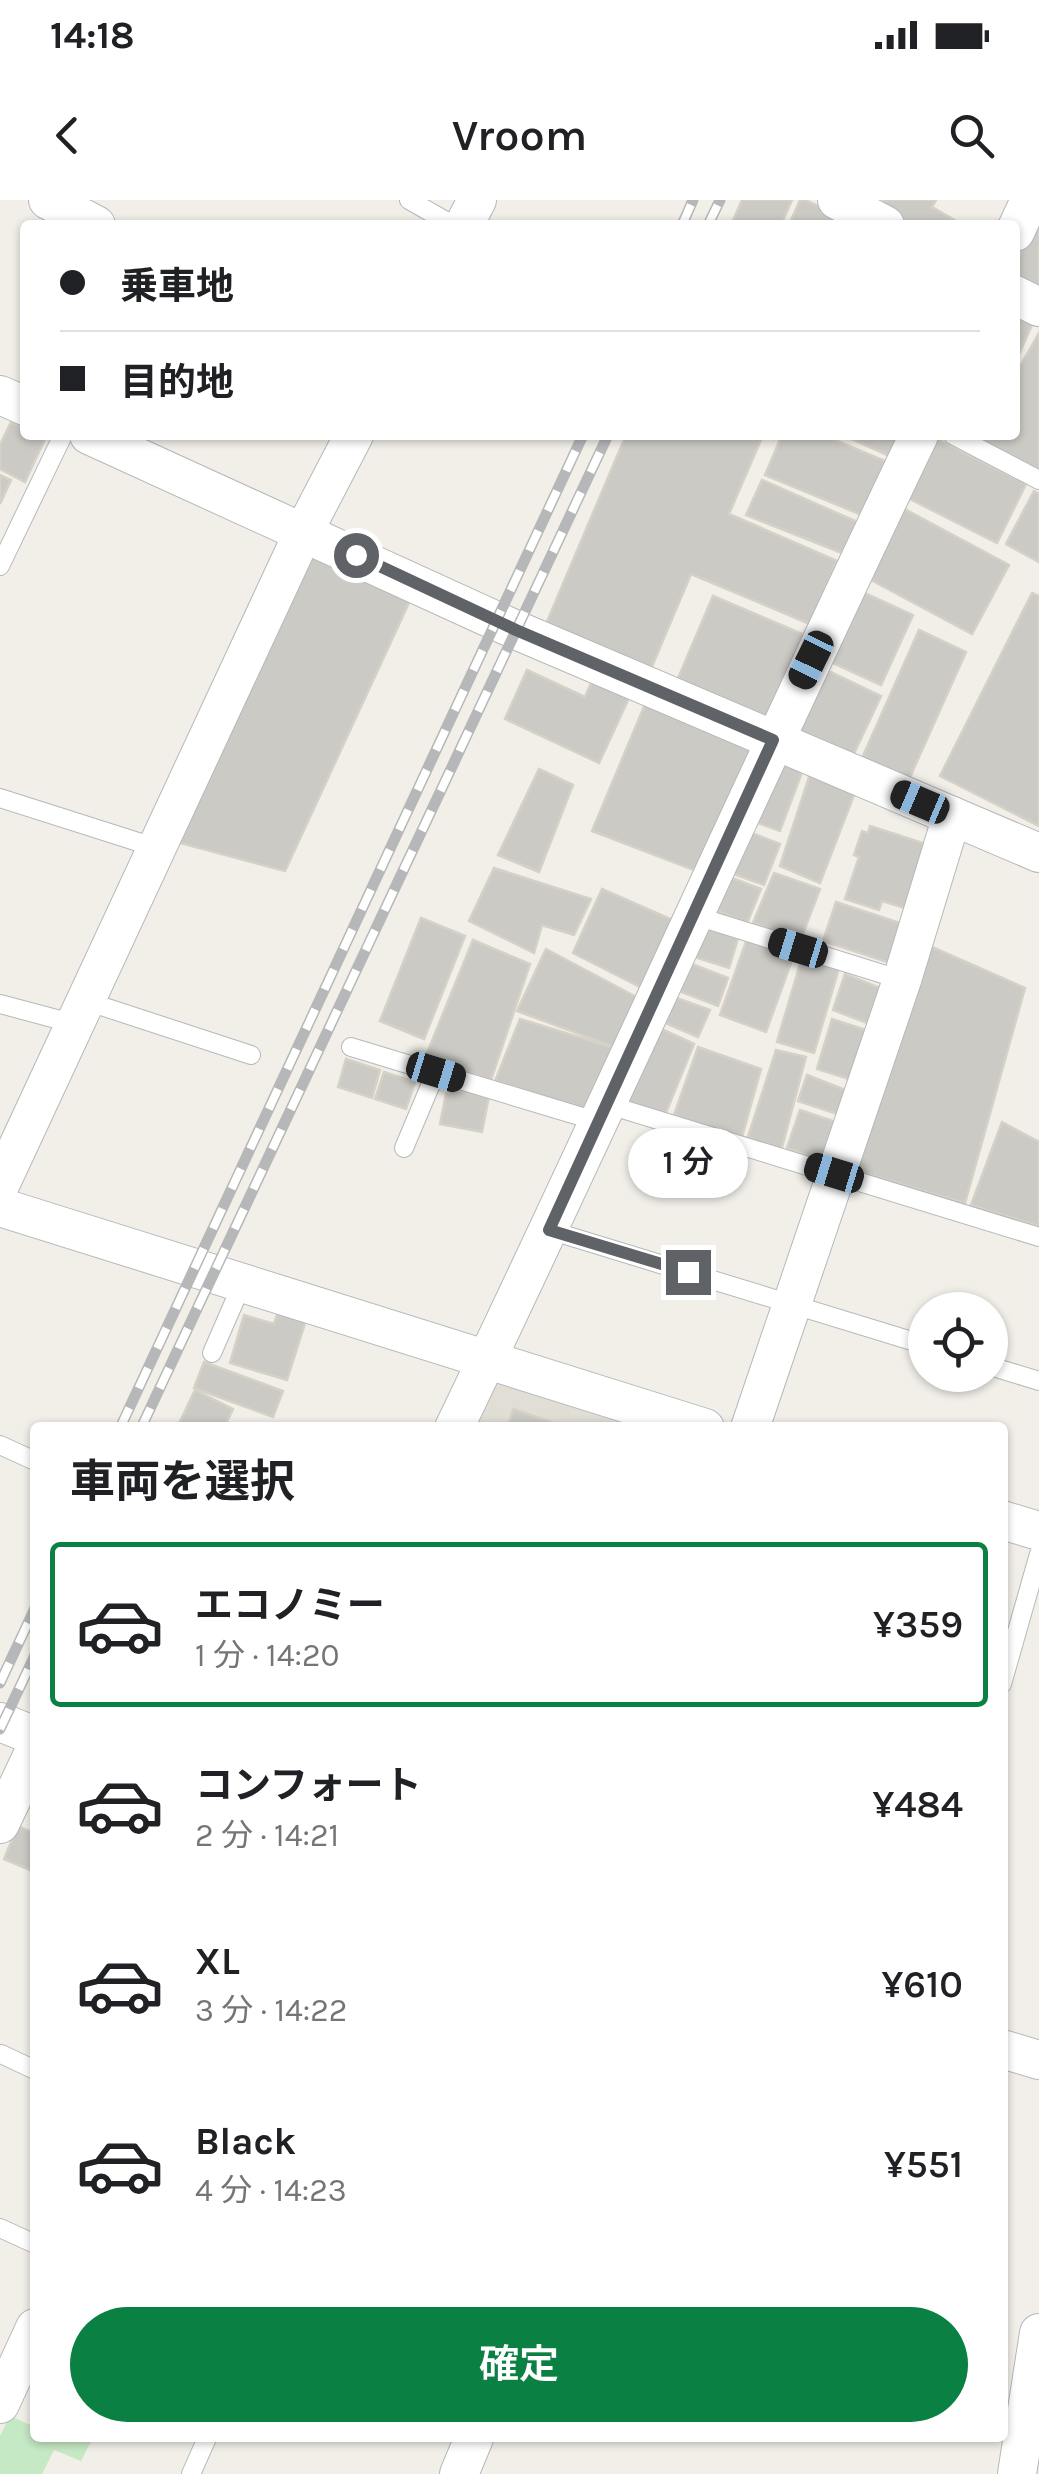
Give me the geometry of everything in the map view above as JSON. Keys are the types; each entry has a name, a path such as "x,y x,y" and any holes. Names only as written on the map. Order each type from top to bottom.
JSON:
{"street":[{"path":"48,200 86,220"},
{"path":"838,200 881,215"},
{"path":"100,440 516,630 1039,852"},
{"path":"0,1186 304,531 351,440"},
{"path":"457,1422 605,1114 773,740 917,440"},
{"path":"752,1422 902,980 952,816"},
{"path":"0,1207 686,1422"},
{"path":"1008,1522 1039,1531"},
{"path":"0,1722 30,1734"},
{"path":"0,1824 30,1761"},
{"path":"1008,2051 1039,2060"},
{"path":"1017,2474 1039,2333"},
{"path":"0,2404 30,2348"},
{"path":"459,2474 472,2442"}],"lane":[{"path":"409,200 444,220"},
{"path":"0,566 60,440"},
{"path":"962,440 1039,480"},
{"path":"0,798 157,848"},
{"path":"696,916 902,980"},
{"path":"0,1004 80,1013 251,1055"},
{"path":"351,1046 436,1072 834,1173 1039,1237"},
{"path":"404,1148 436,1072"},
{"path":"549,1230 908,1340"},
{"path":"212,1353 227,1279"},
{"path":"1008,1372 1039,1381"},
{"path":"0,1445 30,1460"},
{"path":"1008,1663 1039,1554"},
{"path":"1,2054 30,2068"},
{"path":"0,2228 30,2242"},
{"path":"190,2474 202,2442"}],"shaded area":[{"path":"493,1379 628,1422 473,1422"}],"green space":[{"path":"10,2416 30,2425 30,2442 91,2442 81,2461 54,2450 42,2474 0,2474 0,2436"}],"building":[{"path":"742,200 792,200 783,220 733,220"},
{"path":"800,200 805,200 849,220 791,220"},
{"path":"884,200 936,200 932,207 954,220 897,220 879,210"},
{"path":"1039,218 1039,297 1020,287 1020,254"},
{"path":"1020,310 1035,318 1020,352"},
{"path":"1039,333 1039,480 974,446 977,440 1020,440 1020,366"},
{"path":"11,422 20,426 20,440 45,440 25,482 0,469 0,445"},
{"path":"624,440 761,440 729,514 837,561 810,624 691,574 648,676 543,631"},
{"path":"780,440 835,440 892,464 869,518 765,475"},
{"path":"854,440 903,440 894,458"},
{"path":"927,440 939,440 1026,484 997,543 900,494"},
{"path":"0,475 11,480 0,504"},
{"path":"762,480 862,524 849,556 746,515"},
{"path":"1034,491 1039,494 1039,562 1006,544"},
{"path":"897,505 1009,565 972,634 860,574"},
{"path":"309,547 413,594 285,871 180,843"},
{"path":"860,591 913,615 881,685 828,661"},
{"path":"1032,593 1039,596 1039,826 940,776"},
{"path":"713,596 807,636 767,731 673,690"},
{"path":"919,630 966,652 906,786 859,765"},
{"path":"822,668 881,696 850,762 791,733"},
{"path":"527,670 585,697 592,681 629,698 599,763 505,719"},
{"path":"646,702 756,747 699,872 592,831"},
{"path":"779,757 804,767 780,831 755,822"},
{"path":"539,769 573,785 539,872 498,855"},
{"path":"811,771 856,790 820,883 780,866"},
{"path":"870,826 929,845 908,909 882,901 879,910 845,899 859,857 854,855 862,831 868,833"},
{"path":"744,830 780,844 764,885 728,872"},
{"path":"494,868 591,899 574,935 542,925 534,953 469,921"},
{"path":"774,873 820,889 801,939 753,923"},
{"path":"724,875 761,889 747,923 710,908"},
{"path":"602,889 677,922 648,991 573,953"},
{"path":"836,902 903,924 890,963 823,941"},
{"path":"421,918 465,936 424,1039 380,1021"},
{"path":"699,923 739,935 729,968 688,955"},
{"path":"748,936 795,952 766,1032 720,1015"},
{"path":"473,940 530,964 491,1080 425,1058"},
{"path":"925,944 1025,988 965,1203 842,1167"},
{"path":"546,949 644,1001 625,1051 517,1011"},
{"path":"802,957 839,968 814,1053 777,1042"},
{"path":"684,961 728,978 718,1006 671,988"},
{"path":"845,974 880,988 870,1024 833,1010"},
{"path":"671,996 710,1010 698,1037 658,1020"},
{"path":"520,1019 625,1051 595,1113 495,1081"},
{"path":"832,1019 866,1030 852,1080 817,1069"},
{"path":"657,1027 694,1044 665,1115 618,1100"},
{"path":"698,1047 761,1069 741,1140 674,1115"},
{"path":"776,1050 806,1057 781,1151 748,1137"},
{"path":"346,1059 380,1070 372,1098 338,1087"},
{"path":"384,1072 415,1082 406,1109 375,1099"},
{"path":"807,1075 848,1091 840,1115 798,1101"},
{"path":"456,1090 489,1096 482,1132 440,1124 446,1094"},
{"path":"800,1110 839,1123 826,1162 787,1148"},
{"path":"1002,1122 1039,1142 1039,1226 971,1205"},
{"path":"278,1312 306,1320 287,1380 230,1363 244,1315 274,1324"},
{"path":"204,1362 283,1391 273,1417 194,1388"},
{"path":"195,1390 233,1409 227,1422 180,1422"},
{"path":"513,1409 551,1422 510,1422"},
{"path":"18,1826 30,1832 30,1870 4,1859"}],"railway":[{"path":"684,220 693,200"},
{"path":"710,220 720,200"},
{"path":"123,1422 581,440"},
{"path":"144,1422 606,440"},
{"path":"0,1683 30,1619"},
{"path":"0,1729 30,1666"}],"route":[{"path":"356,555 516,630 773,740 696,916 549,1230 688,1272"}]}
